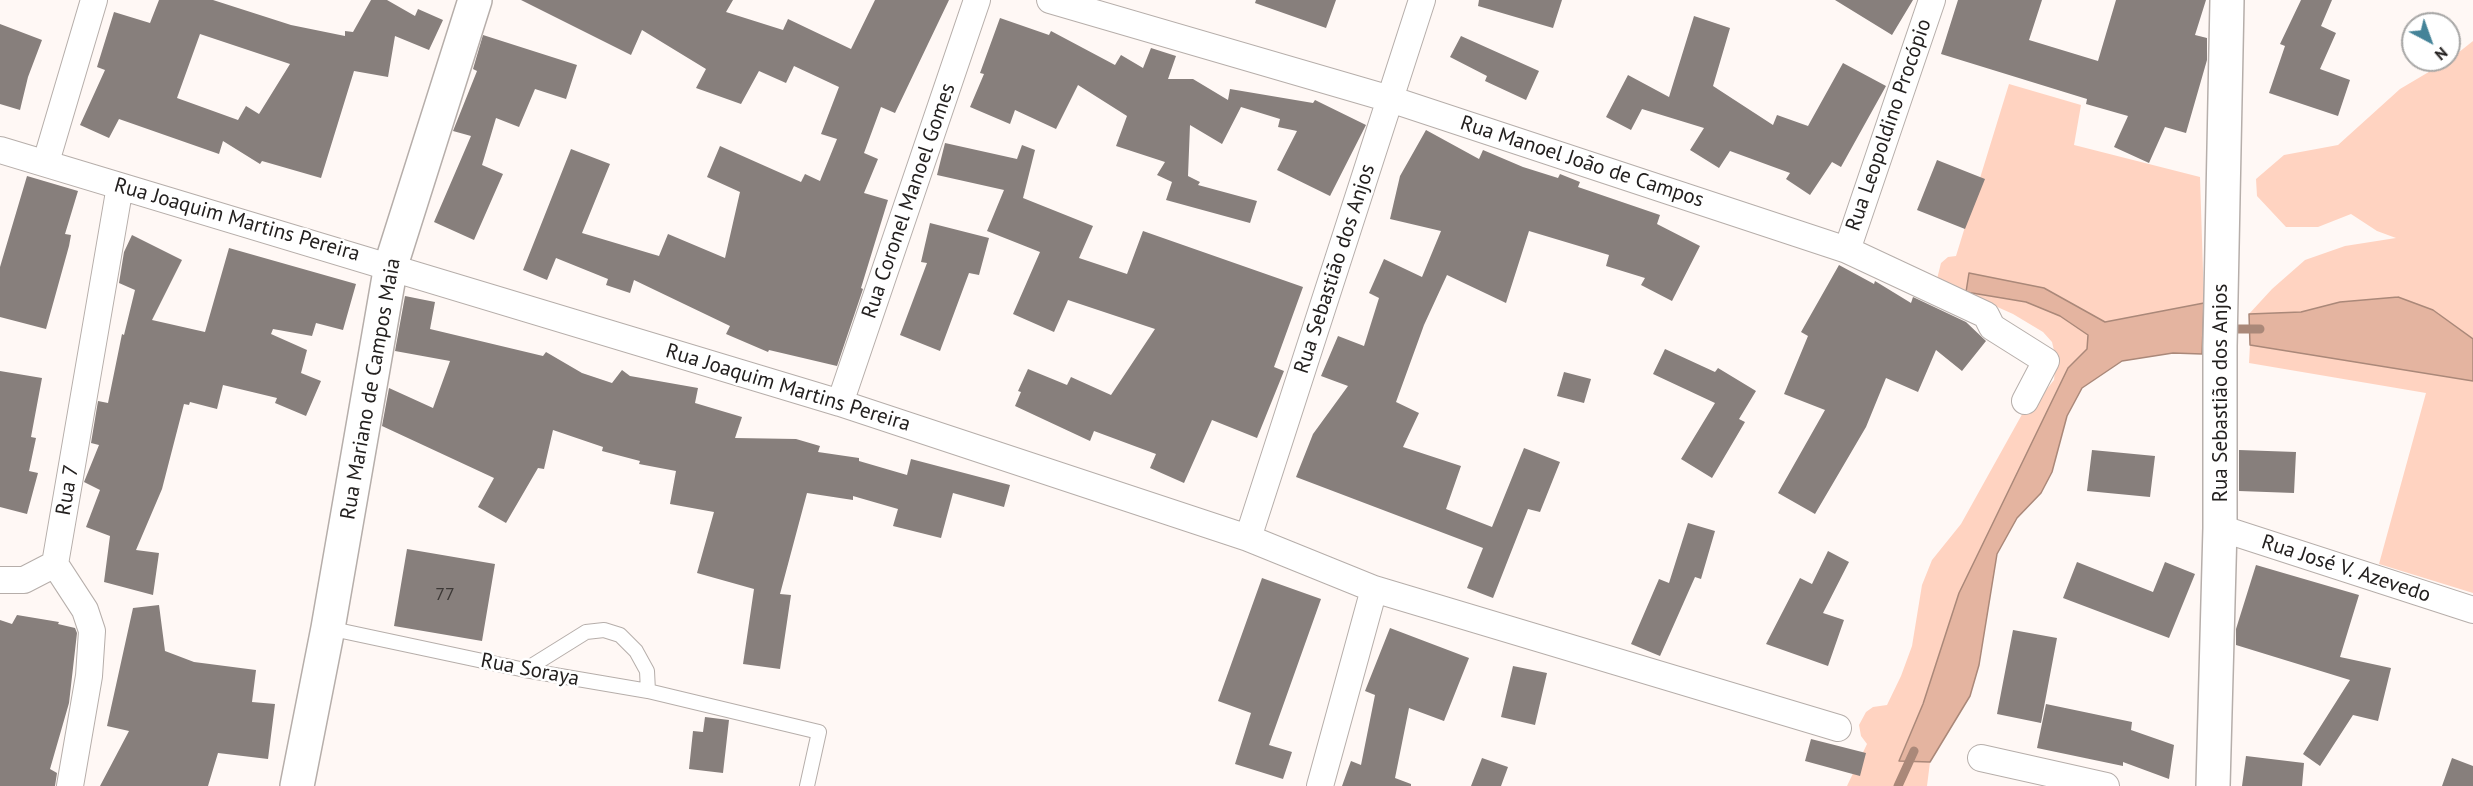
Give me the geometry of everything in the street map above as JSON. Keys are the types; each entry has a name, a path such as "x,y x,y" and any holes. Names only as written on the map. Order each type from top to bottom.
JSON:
{"street":[{"path":"46,162 94,0"},
{"name":"Rua Mariano de Campos Maia","path":"297,786 328,628 391,265 475,0"},
{"name":"Rua Coronel Manoel Gomes","path":"840,403 977,0"},
{"name":"Rua Manoel João de Campos","path":"1050,0 1390,99 1847,250 1986,315 1992,327 2046,361 2025,401"},
{"name":"Rua Sebastião dos Anjos","path":"1248,538 1422,0"},
{"name":"Rua Leopoldino Procópio","path":"1847,250 1932,0"},
{"name":"Rua Sebastião dos Anjos","path":"2213,786 2220,528 2220,346 2227,0"},
{"name":"Rua Joaquim Martins Pereira","path":"0,150 391,265 840,403 1248,538 1374,589 1838,728"},
{"name":"Rua 7","path":"55,564 120,186"},
{"name":"Rua José V. Azevedo","path":"2220,528 2473,610"},
{"path":"0,580 24,580 55,564 85,610 92,631 89,676 70,786"},
{"path":"1320,786 1374,589"},
{"path":"1981,758 2106,786"}],"lane":[{"name":"Rua Soraya","path":"328,628 525,670 648,691 819,732 807,786"},
{"path":"525,670 586,632 604,630 620,635 636,651 647,671 648,691"}],"shaded area":[{"path":"2473,41 2473,339 2433,310 2340,302 2301,312 2249,314 2272,289 2305,260 2345,246 2396,238 2377,231 2351,214 2318,227 2286,227 2257,196 2256,179 2284,155 2338,145 2400,89 2429,72 2461,72 2461,50"},
{"path":"2009,84 2081,105 2074,145 2200,177 2204,303 2105,322 2044,288 1966,292 2026,302 2060,316 2088,335 2087,349 2068,368 1959,593 1923,704 1899,760 1930,762 1927,786 1847,786 1867,744 1861,736 1859,725 1866,712 1873,707 1887,705 1901,676 1912,646 1922,585 1932,560 1961,524 2025,409 2042,395 2054,380 2056,359 2052,342 2043,332 2013,314 1937,279 1941,263 1948,257 1956,256"},
{"path":"1969,273 2044,288 2105,322 2204,303 2202,354 2173,353 2122,361 2082,388 2067,416 2052,472 2041,493 2017,518 1997,554 1979,665 1970,696 1930,762 1899,761 1923,704 1959,593 2068,368 2087,349 2088,335 2060,316 2026,302 1966,292"},
{"path":"2398,297 2433,310 2473,339 2473,381 2250,345 2249,314 2301,312 2340,302"},
{"path":"2250,345 2473,381 2473,593 2379,564 2426,393 2249,363"}],"building":[{"path":"159,0 213,0 291,25 345,36 345,31 353,32 371,0 387,0 415,16 418,9 443,20 429,50 395,36 388,77 354,71 321,178 262,161 260,164 223,141 219,154 119,119 109,138 80,125 105,70 97,67 114,12 150,23","holes":["200,34 290,64 259,114 246,106 238,120 177,98"]},
{"path":"521,0 733,0 726,12 783,30 788,19 851,49 875,0 949,0 895,113 881,107 864,153 878,159 864,193 888,200 861,288 863,289 837,366 769,350 768,352 726,334 730,326 634,280 630,293 606,285 608,279 556,258 547,280 523,270 571,149 610,164 582,233 659,256 668,234 725,258 740,192 707,177 720,146 801,182 805,174 820,181 837,139 821,134 839,87 794,66 786,83 759,71 741,104 696,88 706,69 642,30 631,55"},
{"path":"1256,0 1336,0 1326,28 1255,3"},
{"path":"1479,0 1562,0 1553,28 1478,6"},
{"path":"1835,0 1913,0 1892,35"},
{"path":"1958,0 2042,0 2029,40 2098,61 2116,0 2206,0 2195,35 2207,38 2207,60 2186,133 2165,127 2149,163 2114,147 2128,116 2086,104 2087,99 1941,54"},
{"path":"2301,0 2332,0 2321,26 2336,33 2320,69 2350,80 2338,116 2269,93 2285,46 2280,44"},
{"path":"1694,16 1730,28 1713,86 1773,125 1777,115 1808,126 1843,63 1886,86 1841,167 1832,162 1810,195 1786,179 1790,173 1730,151 1719,168 1690,150 1704,128 1642,109 1631,130 1606,117 1628,75 1669,97"},
{"path":"1000,18 1049,35 1051,31 1115,65 1121,55 1143,68 1151,48 1176,56 1168,79 1193,79 1228,100 1230,89 1313,103 1315,100 1366,125 1330,196 1277,170 1297,131 1278,127 1280,119 1241,107 1222,144 1190,125 1188,176 1200,182 1198,185 1257,201 1250,223 1166,200 1172,182 1157,175 1165,162 1116,146 1127,116 1078,85 1056,129 1015,110 1010,124 970,107 984,74 980,73"},
{"path":"0,24 42,40 28,77 20,110 0,104"},
{"path":"483,35 577,65 566,99 535,89 519,127 496,118 482,165 503,174 474,240 434,222 471,136 453,131 477,71 473,69"},
{"path":"1461,36 1539,71 1526,100 1485,81 1487,76 1450,57"},
{"path":"1426,130 1479,159 1483,150 1523,167 1558,178 1560,174 1580,182 1578,187 1660,215 1657,224 1700,246 1672,301 1641,285 1645,278 1606,266 1609,255 1529,231 1506,303 1447,275 1424,325 1396,402 1419,413 1403,447 1461,466 1446,509 1492,527 1524,448 1560,462 1540,512 1528,509 1493,598 1467,588 1483,548 1296,477 1313,434 1348,386 1321,376 1338,336 1364,346 1379,298 1369,293 1384,259 1422,277 1441,231 1390,219 1400,176"},
{"path":"945,143 1017,159 1022,145 1035,150 1023,198 1093,226 1079,258 1127,274 1143,231 1303,287 1274,367 1284,371 1257,438 1212,420 1184,483 1150,468 1156,454 1094,431 1090,441 1015,406 1021,392 1018,391 1028,369 1067,385 1071,377 1111,395 1155,329 1068,300 1054,332 1013,314 1040,252 987,231 1004,190 937,175"},
{"path":"1937,160 1985,179 1965,229 1917,210"},
{"path":"27,176 78,191 65,234 71,235 69,246 46,329 0,317 0,267"},
{"path":"930,223 989,238 979,275 969,273 940,351 900,335 927,263 921,262"},
{"path":"132,235 182,260 152,320 205,332 229,248 356,284 343,330 316,323 312,336 273,329 271,334 307,350 301,373 321,381 306,416 275,403 277,398 223,385 217,409 190,402 189,405 184,404 162,489 136,550 159,553 153,595 104,582 110,536 86,527 100,490 84,482 99,445 91,443 98,401 108,403 122,334 124,335 135,290 119,283 124,252"},
{"path":"1839,265 1874,284 1875,281 1911,303 1913,297 1966,322 1986,341 1962,371 1936,350 1918,392 1886,378 1866,427 1815,514 1778,493 1825,410 1784,394 1808,336 1801,332"},
{"path":"405,296 435,302 430,329 543,356 546,352 582,373 612,383 622,370 630,376 698,388 695,403 742,417 735,438 796,439 820,446 818,452 859,458 859,461 907,475 911,459 1010,485 1004,507 953,493 941,538 893,526 898,509 853,496 853,500 807,493 780,594 791,595 780,669 743,664 754,589 697,573 714,512 670,504 676,471 639,464 640,461 602,451 603,447 553,430 544,469 538,468 506,523 478,507 494,478 382,426 389,388 433,408 450,361 395,351"},
{"path":"1665,349 1715,372 1718,368 1756,391 1739,419 1745,422 1712,478 1681,459 1715,403 1653,374"},
{"path":"0,371 42,378 31,437 36,438 29,471 38,473 27,514 0,507"},
{"path":"1564,372 1591,379 1584,403 1557,396"},
{"path":"2092,450 2155,456 2150,497 2087,491"},
{"path":"2239,450 2296,452 2294,493 2239,491"},
{"path":"1688,523 1715,531 1701,579 1695,577 1660,656 1631,644 1659,579 1669,583"},
{"path":"407,549 495,564 482,641 394,626"},
{"path":"1828,551 1849,562 1823,613 1844,620 1828,666 1766,644 1800,578 1812,584"},
{"path":"2077,562 2153,592 2165,562 2195,574 2169,638 2063,598"},
{"path":"2256,565 2359,595 2340,657 2391,668 2378,721 2353,715 2320,766 2303,754 2350,680 2236,645 2236,629"},
{"path":"1262,578 1321,599 1269,745 1292,752 1283,779 1235,764 1251,713 1218,701"},
{"path":"159,605 165,651 194,662 256,670 252,702 275,704 268,759 218,753 208,786 100,786 129,731 107,726 133,608"},
{"path":"17,615 59,622 58,624 75,628 77,633 69,703 50,769 57,773 55,786 0,786 0,620 12,624"},
{"path":"1390,628 1469,658 1444,721 1409,708 1395,778 1411,786 1342,786 1351,761 1361,765 1375,695 1365,691"},
{"path":"2013,630 2057,638 2041,723 1997,714"},
{"path":"1513,666 1547,673 1535,725 1501,717"},
{"path":"2046,704 2132,722 2131,730 2174,745 2169,779 2123,762 2123,766 2037,748"},
{"path":"705,717 729,720 723,773 689,769 693,731 703,732"},
{"path":"1811,739 1866,753 1860,776 1805,761"},
{"path":"2246,756 2304,763 2302,786 2242,786"},
{"path":"1482,758 1508,767 1501,786 1471,786"},
{"path":"2452,758 2473,766 2473,786 2442,786"}],"waterway":[{"path":"2225,329 2260,329"},
{"path":"1898,786 1914,751"}]}
